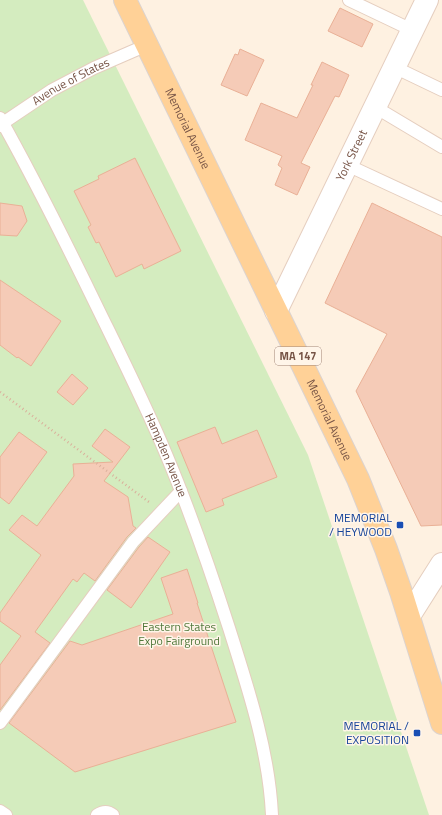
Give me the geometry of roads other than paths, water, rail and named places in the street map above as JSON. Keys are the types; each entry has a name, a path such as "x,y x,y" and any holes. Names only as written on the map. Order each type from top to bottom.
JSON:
{"main road":[{"name":"Memorial Avenue","path":"124,0 358,479 386,549 409,616 442,723"}],"street":[{"name":"York Street","path":"276,311 427,0"},
{"path":"409,616 442,564"}],"lane":[{"path":"349,0 412,30"},
{"name":"Avenue of States","path":"1,122 52,90 94,68 147,45"},
{"path":"394,67 442,90"},
{"path":"375,106 442,147"},
{"name":"Hampden Avenue","path":"1,122 57,225 131,376 181,491 210,569 252,704 265,758 272,815"},
{"path":"347,165 442,209"},
{"path":"0,722 133,542 181,491"},
{"path":"0,811 6,815"},
{"path":"97,815 102,812 110,812 113,815"}],"place":[{"name":"MEMORIAL / HEYWOOD","path":"400,525"},
{"name":"MEMORIAL / EXPOSITION","path":"417,733"}],"park label":[{"name":"Eastern States Expo Fairground","path":"179,634"}]}
